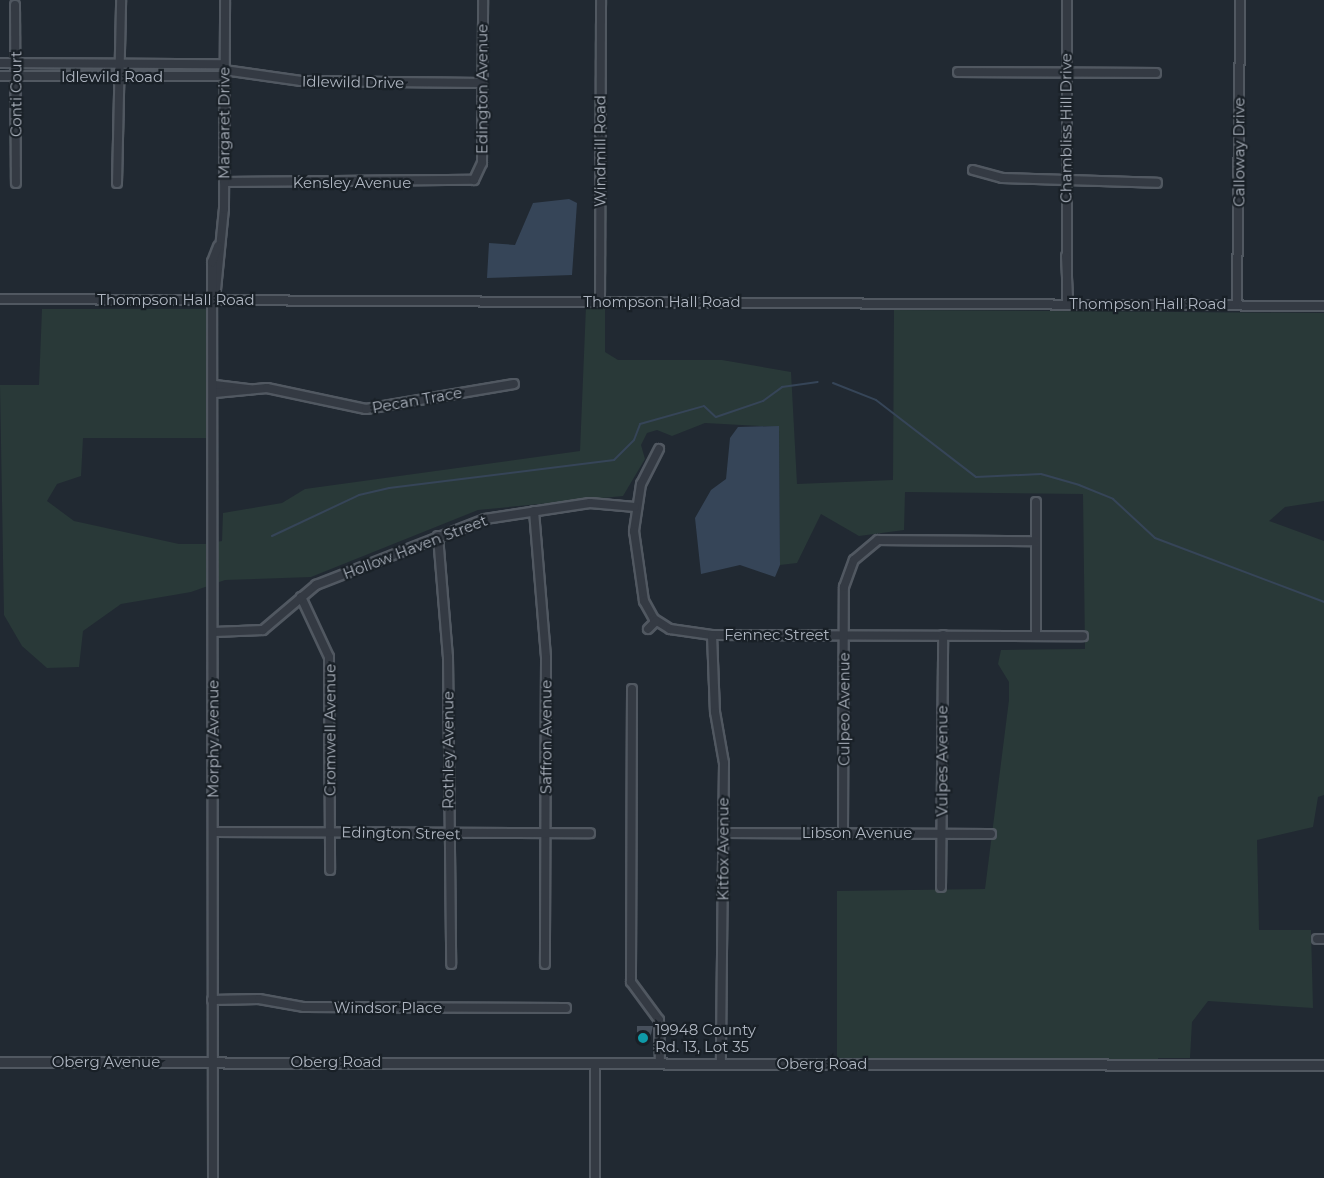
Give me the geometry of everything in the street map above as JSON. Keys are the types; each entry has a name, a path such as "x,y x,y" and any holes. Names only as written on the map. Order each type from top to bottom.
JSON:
{"street":[{"path":"117,183 121,0"},
{"name":"Margaret Drive","path":"215,300 220,288 218,246 224,182 225,0"},
{"name":"Edington Avenue","path":"477,177 482,83 483,0"},
{"name":"Windmill Road","path":"600,302 601,0"},
{"name":"Chambliss Hill Drive","path":"1068,0 1066,73 1068,304"},
{"name":"Calloway Drive","path":"1237,304 1240,0"},
{"name":"Conti Court","path":"15,5 16,183"},
{"path":"0,63 121,63 224,70"},
{"name":"Idlewild Road","path":"0,76 120,77 224,70"},
{"name":"Idlewild Drive","path":"224,70 301,81 482,83"},
{"path":"958,72 1156,73"},
{"path":"973,170 1002,178 1158,183"},
{"name":"Kensley Avenue","path":"224,182 458,184 477,177"},
{"name":"Thompson Hall Road","path":"0,298 1324,306"},
{"name":"Morphy Avenue","path":"213,1178 211,1062 215,300"},
{"name":"Pecan Trace","path":"215,389 250,389 366,409 514,384"},
{"path":"648,628 656,621 641,586 635,507 659,448"},
{"name":"Hollow Haven Street","path":"214,632 263,630 316,585 485,519 603,502 635,507"},
{"path":"1036,502 1036,636"},
{"name":"Saffron Avenue","path":"534,511 545,608 545,964"},
{"name":"Rothley Avenue","path":"438,536 447,647 447,834 451,964"},
{"name":"Culpeo Avenue","path":"843,833 845,580 854,560 870,543 1036,541"},
{"name":"Cromwell Avenue","path":"301,597 329,657 330,870"},
{"name":"Fennec Street","path":"656,621 678,632 712,635 1083,636"},
{"name":"Kitfox Avenue","path":"712,635 724,833 722,1064"},
{"name":"Vulpes Avenue","path":"941,887 943,635"},
{"path":"632,689 631,982 659,1020 660,1064"},
{"name":"Edington Street","path":"213,832 590,833"},
{"name":"Libson Avenue","path":"724,833 991,834"},
{"name":"Windsor Place","path":"212,1000 259,999 304,1007 566,1008"},
{"name":"Oberg Avenue","path":"0,1062 211,1062"},
{"name":"Oberg Road","path":"211,1062 1324,1065"},
{"path":"595,1063 595,1178"}],"shaded area":[{"path":"586,306 605,307 605,352 618,360 722,360 791,372 797,484 893,480 894,310 1324,313 1324,501 1285,507 1269,521 1324,541 1324,795 1318,797 1313,827 1257,840 1259,930 1311,930 1313,1008 1208,1001 1192,1022 1190,1058 1158,1058 1158,1069 837,1068 837,891 985,889 1009,700 1009,682 998,664 1001,650 1085,649 1083,494 905,492 904,530 859,536 821,514 797,563 780,565 779,427 705,423 672,436 657,430 647,433 641,445 645,459 623,496 478,510 311,577 225,580 191,592 121,604 83,631 79,667 47,668 22,646 4,615 0,385 39,385 42,309 208,309 209,438 83,438 81,476 57,484 47,501 74,521 179,544 205,544 222,541 223,513 282,503 305,489 580,451"}],"water":[{"path":"569,199 577,203 572,275 487,278 489,243 515,245 533,203"},
{"path":"779,426 780,565 775,577 740,565 701,574 695,518 711,490 726,479 730,438 738,427"}],"building":[{"name":"19948 County Rd. 13, Lot 35","path":"637,1026 653,1026 649,1043 637,1043"}],"waterway":[{"path":"272,536 359,495 389,488 614,460 634,440 640,424 704,406 716,417 763,401 782,387 818,382"},
{"path":"833,383 876,400 976,477 1041,474 1079,485 1113,499 1155,538 1324,602"}],"place":[{"name":"19948 County Rd. 13, Lot 35","path":"643,1038"}]}
